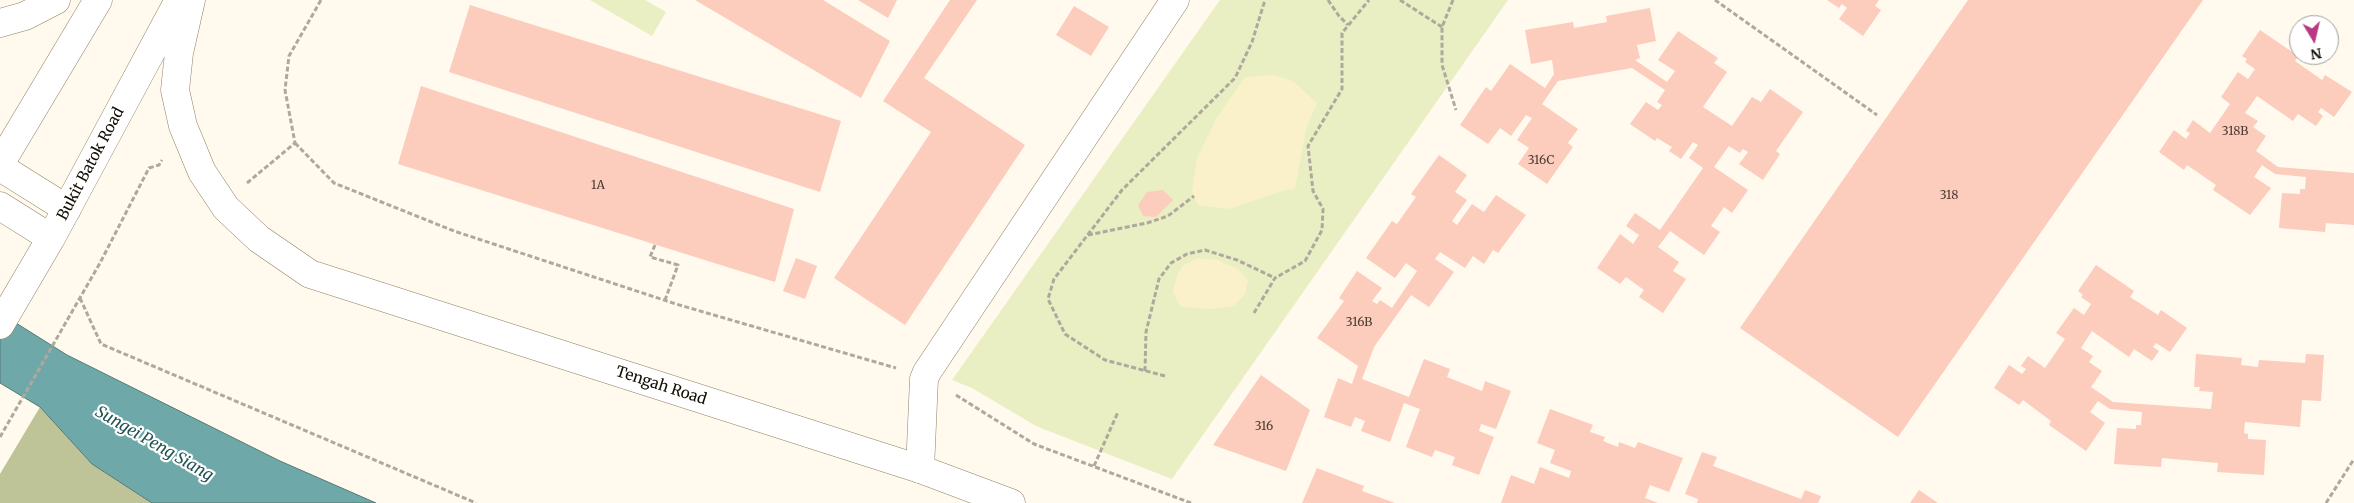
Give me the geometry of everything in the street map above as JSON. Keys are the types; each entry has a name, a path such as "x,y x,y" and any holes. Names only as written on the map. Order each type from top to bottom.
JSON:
{"main road":[{"path":"0,22 25,16 56,0"},
{"path":"67,209 0,165 98,0"},
{"name":"Bukit Batok Road","path":"0,325 67,209 179,0"},
{"name":"Tengah Road","path":"190,0 179,53 175,90 183,126 202,172 226,208 259,239 310,274 920,469 1010,503"},
{"path":"920,469 924,379 1175,0"},
{"path":"0,206 51,238"}],"path":[{"path":"1165,376 1105,360 1065,334 1048,299 1054,279 1122,190 1235,78 1252,42 1264,0"},
{"path":"1328,0 1338,16 1348,25"},
{"path":"1254,313 1275,278 1305,261 1322,230 1323,209 1313,191 1308,146 1342,89 1342,33 1368,0"},
{"path":"1400,0 1442,27"},
{"path":"1453,0 1442,27 1442,65 1456,110"},
{"path":"1715,0 1877,115"},
{"path":"294,143 334,183 454,231 664,300 889,365 924,379 959,397 1034,444 1191,503"},
{"path":"1088,235 1147,223 1168,216 1194,196"},
{"path":"655,244 650,257 678,265 664,300"},
{"path":"1144,371 1146,332 1159,279 1171,263 1187,254 1205,250 1237,260 1275,278"},
{"path":"0,437 80,298 101,344 476,503"},
{"path":"1094,466 1118,412"},
{"path":"2326,503 2354,460"}],"green space":[{"path":"590,0 645,0 666,12 652,36"},
{"path":"1220,0 1508,0 1172,479 1036,426 972,388 952,380"},
{"path":"40,407 92,464 152,503 0,503 0,474"}],"sand":[{"path":"1274,75 1293,81 1317,103 1306,129 1295,189 1282,191 1229,209 1198,205 1192,191 1197,158 1217,117 1245,77"},
{"path":"1197,258 1218,260 1239,270 1248,280 1245,294 1234,306 1211,309 1181,307 1173,292 1177,276 1182,266"}],"water":[{"name":"Sungei Peng Siang","path":"0,313 67,355 280,461 376,503 152,503 92,464 40,407 0,383"}],"building":[{"path":"695,0 823,0 890,41 861,98"},
{"path":"858,0 897,0 888,18"},
{"path":"950,0 977,0 924,78 1025,145 905,325 834,278 931,132 883,101"},
{"path":"1827,0 1879,0 1875,6 1881,10 1863,36 1839,19 1847,8 1842,4 1839,8"},
{"path":"1968,0 2203,0 1898,437 1740,328"},
{"path":"470,5 841,121 820,192 449,72"},
{"path":"1074,6 1109,27 1091,56 1056,35"},
{"path":"1650,8 1656,41 1637,45 1640,58 1635,60 1667,82 1675,71 1658,60 1678,31 1718,58 1714,63 1727,72 1703,107 1732,126 1752,97 1761,102 1770,89 1803,112 1776,151 1780,154 1763,180 1739,164 1748,152 1743,149 1740,153 1729,146 1714,167 1748,190 1732,213 1724,207 1711,226 1720,232 1704,255 1670,231 1658,247 1679,262 1673,271 1686,279 1663,313 1639,297 1644,290 1626,277 1620,284 1597,268 1620,234 1633,244 1639,235 1626,226 1635,213 1660,230 1703,168 1689,158 1698,145 1693,142 1681,159 1669,151 1672,147 1657,138 1655,141 1630,124 1646,102 1658,110 1662,105 1657,102 1665,90 1632,68 1558,81 1542,104 1578,129 1568,143 1573,147 1547,184 1518,164 1529,148 1517,140 1532,118 1526,115 1511,136 1500,128 1488,144 1460,125 1486,87 1491,91 1510,64 1545,88 1554,74 1552,60 1531,64 1525,30 1573,22 1574,28 1607,22 1606,16"},
{"path":"2260,30 2289,50 2289,65 2301,65 2322,80 2325,75 2352,92 2334,117 2321,108 2318,112 2323,116 2316,126 2298,114 2293,121 2257,96 2245,113 2258,121 2253,127 2266,136 2256,151 2278,167 2354,173 2354,225 2326,223 2325,232 2279,228 2282,193 2300,194 2300,189 2305,189 2306,177 2275,174 2262,165 2254,177 2271,188 2250,215 2213,190 2216,185 2187,165 2184,170 2159,152 2174,130 2186,139 2190,133 2186,131 2193,120 2210,133 2230,104 2221,97 2238,72 2248,79 2255,69 2245,62 2247,59 2242,56"},
{"path":"421,86 794,209 775,282 398,164"},
{"path":"1439,155 1467,175 1455,192 1467,200 1452,221 1457,225 1472,204 1484,212 1496,195 1526,215 1498,253 1493,250 1484,264 1473,256 1465,268 1440,252 1435,259 1454,272 1429,307 1411,295 1374,347 1362,379 1409,397 1424,359 1450,369 1447,377 1482,391 1485,381 1511,391 1496,429 1481,424 1479,431 1494,437 1479,475 1452,465 1455,457 1435,450 1432,457 1406,447 1420,409 1404,403 1390,442 1361,431 1365,421 1355,417 1351,427 1324,417 1338,378 1352,384 1358,366 1317,338 1344,301 1339,298 1357,271 1382,288 1372,301 1377,304 1380,300 1392,308 1417,271 1406,263 1395,278 1366,258 1392,221 1397,224 1416,197 1411,194"},
{"path":"1163,190 1173,200 1156,217 1143,216 1138,205 1147,192"},
{"path":"796,258 817,266 805,299 783,291"},
{"path":"2096,265 2134,291 2130,297 2158,315 2161,310 2187,328 2170,352 2156,343 2153,347 2159,351 2152,361 2134,349 2129,357 2092,331 2081,348 2093,356 2089,362 2102,371 2091,387 2113,402 2211,409 2213,392 2199,391 2200,387 2194,387 2196,354 2242,358 2241,365 2258,367 2259,360 2305,363 2306,354 2324,355 2321,401 2302,400 2300,427 2245,422 2244,433 2248,434 2248,439 2266,440 2264,475 2217,472 2218,463 2162,458 2161,467 2114,464 2117,428 2136,429 2136,425 2141,425 2142,412 2110,409 2098,401 2090,412 2105,423 2086,451 2049,425 2051,421 2023,400 2019,405 1994,388 2009,365 2022,374 2026,369 2021,366 2028,356 2045,368 2065,339 2056,333 2074,308 2084,315 2091,304 2081,297 2083,295 2078,291"},
{"path":"1261,375 1310,410 1286,471 1213,445"},
{"path":"1550,409 1593,425 1590,432 1605,437 1603,441 1618,447 1619,442 1635,448 1638,442 1683,458 1669,492 1650,485 1645,498 1658,503 1501,503 1511,475 1534,484 1540,467 1569,478 1571,471 1550,463 1555,450 1537,443"},
{"path":"1702,452 1717,457 1713,466 1801,499 1805,490 1821,496 1818,503 1697,503 1698,499 1685,494"},
{"path":"1317,468 1364,486 1362,491 1395,503 1302,503"},
{"path":"1919,490 1938,503 1910,503"}]}
